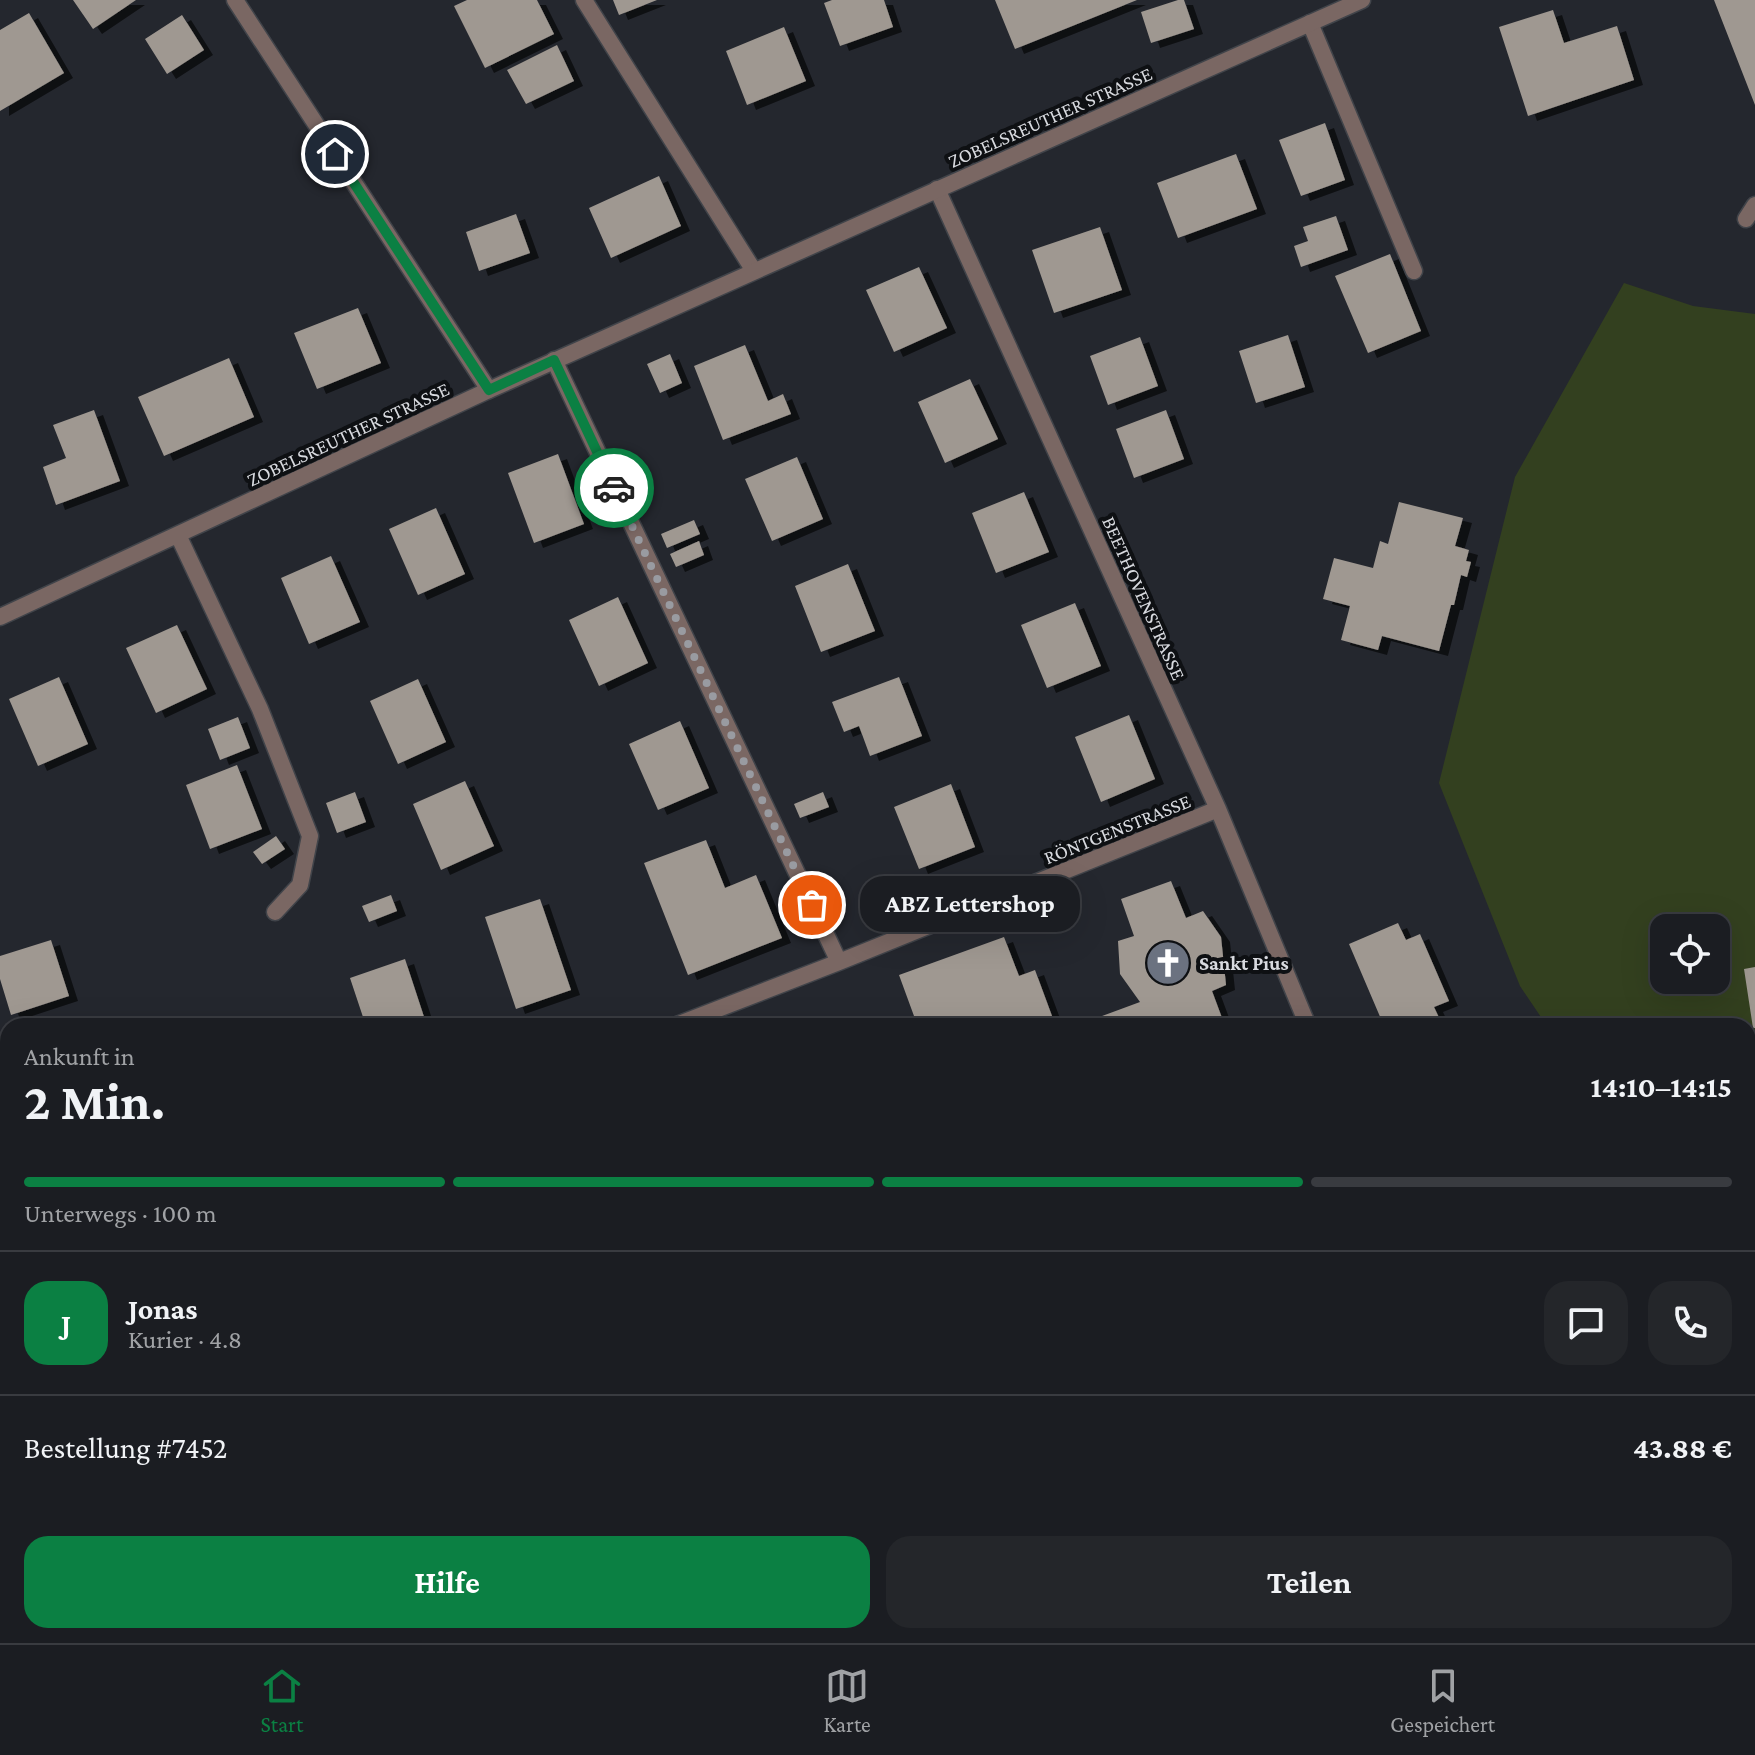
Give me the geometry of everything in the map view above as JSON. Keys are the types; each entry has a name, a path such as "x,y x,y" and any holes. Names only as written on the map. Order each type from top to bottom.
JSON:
{"street":[{"path":"235,0 489,390"},
{"path":"584,0 754,271"},
{"name":"ZOBELSREUTHER STRASSE","path":"0,617 554,360 1362,0"},
{"path":"1310,23 1414,271"},
{"name":"BEETHOVENSTRASSE","path":"937,189 1218,809 1305,1018"},
{"path":"554,360 839,962"},
{"path":"178,535 260,709 310,836 300,885 275,912"},
{"name":"RÖNTGENSTRASSE","path":"695,1018 1218,809"}],"green space":[{"path":"1624,283 1693,306 1755,314 1755,1018 1542,1018 1520,986 1439,783 1515,477"}],"building":[{"path":"73,0 136,0 93,29"},
{"path":"467,0 537,0 554,34 485,68 454,6"},
{"path":"613,0 657,0 619,15"},
{"path":"832,0 884,0 893,27 840,46 824,3"},
{"path":"995,0 1137,0 1015,49"},
{"path":"1184,0 1194,29 1151,43 1141,12"},
{"path":"1714,0 1755,0 1755,105"},
{"path":"1553,10 1564,43 1617,26 1634,80 1528,116 1499,27"},
{"path":"29,13 64,73 0,111 0,30"},
{"path":"182,15 204,50 167,74 145,39"},
{"path":"784,27 806,81 747,105 726,51"},
{"path":"557,45 574,81 526,104 507,70"},
{"path":"1325,123 1345,180 1301,196 1279,140"},
{"path":"1236,154 1257,209 1178,238 1157,183"},
{"path":"659,176 681,226 611,258 589,208"},
{"path":"516,214 530,253 479,271 466,232"},
{"path":"1336,216 1348,250 1301,267 1294,246 1308,241 1303,227"},
{"path":"1100,227 1122,290 1054,313 1032,250"},
{"path":"1390,254 1421,331 1368,353 1335,276"},
{"path":"919,267 947,328 894,352 866,290"},
{"path":"358,308 381,363 317,389 294,333"},
{"path":"1288,335 1305,387 1256,403 1239,351"},
{"path":"1140,337 1158,386 1108,405 1090,356"},
{"path":"745,345 768,401 783,394 791,414 723,440 694,366"},
{"path":"670,354 682,383 660,393 647,364"},
{"path":"229,358 254,417 164,456 138,397"},
{"path":"970,379 998,439 945,463 918,402"},
{"path":"94,410 120,481 56,505 43,467 66,458 53,425"},
{"path":"1166,410 1184,459 1134,478 1116,429"},
{"path":"558,454 584,524 534,543 508,473"},
{"path":"797,457 823,519 772,541 745,479"},
{"path":"1024,492 1049,552 996,573 972,513"},
{"path":"1399,502 1463,518 1455,546 1469,550 1466,561 1471,562 1467,577 1461,575 1439,651 1382,636 1378,650 1341,640 1350,606 1323,599 1334,558 1373,568 1380,541 1388,544"},
{"path":"436,508 465,574 418,595 389,529"},
{"path":"694,520 700,534 667,548 661,534"},
{"path":"699,541 704,555 676,567 670,554"},
{"path":"331,556 360,622 309,644 281,578"},
{"path":"848,564 875,631 821,652 795,586"},
{"path":"618,597 648,663 599,686 569,620"},
{"path":"1075,603 1101,666 1047,688 1021,625"},
{"path":"177,625 207,689 156,713 126,648"},
{"path":"59,677 88,744 38,766 9,699"},
{"path":"899,677 922,736 870,756 859,726 844,732 832,702"},
{"path":"418,679 446,742 398,764 370,701"},
{"path":"1129,715 1155,779 1101,802 1075,737"},
{"path":"238,717 250,748 220,760 208,729"},
{"path":"680,721 709,788 658,810 629,744"},
{"path":"237,765 262,829 210,849 186,785"},
{"path":"465,781 494,846 441,870 413,804"},
{"path":"951,784 975,847 919,869 894,807"},
{"path":"355,792 366,822 337,833 326,803"},
{"path":"823,792 829,807 800,818 794,804"},
{"path":"276,836 285,849 262,864 253,852"},
{"path":"706,840 725,888 756,875 782,938 688,975 644,863"},
{"path":"1171,881 1186,918 1203,911 1221,937 1226,985 1212,991 1222,1018 1097,1018 1140,1002 1120,974 1118,941 1134,936 1121,899"},
{"path":"391,895 397,911 369,922 362,906"},
{"path":"540,899 571,990 516,1009 485,917"},
{"path":"1398,923 1406,940 1420,934 1449,1001 1434,1007 1439,1018 1381,1018 1349,944"},
{"path":"1004,937 1019,976 1035,970 1052,1016 909,1018 914,1016 899,975"},
{"path":"51,940 69,996 11,1015 0,979 0,956"},
{"path":"405,959 424,1018 363,1018 350,978"},
{"path":"1755,967 1755,1018 1751,1018 1744,969"}],"way so far":[{"path":"614,488 812,905"}],"place":[{"name":"ABZ Lettershop","path":"812,905"},
{"name":"Sankt Pius","path":"1168,963"}],"route":[{"path":"335,154 489,390 554,360 614,488"}]}
